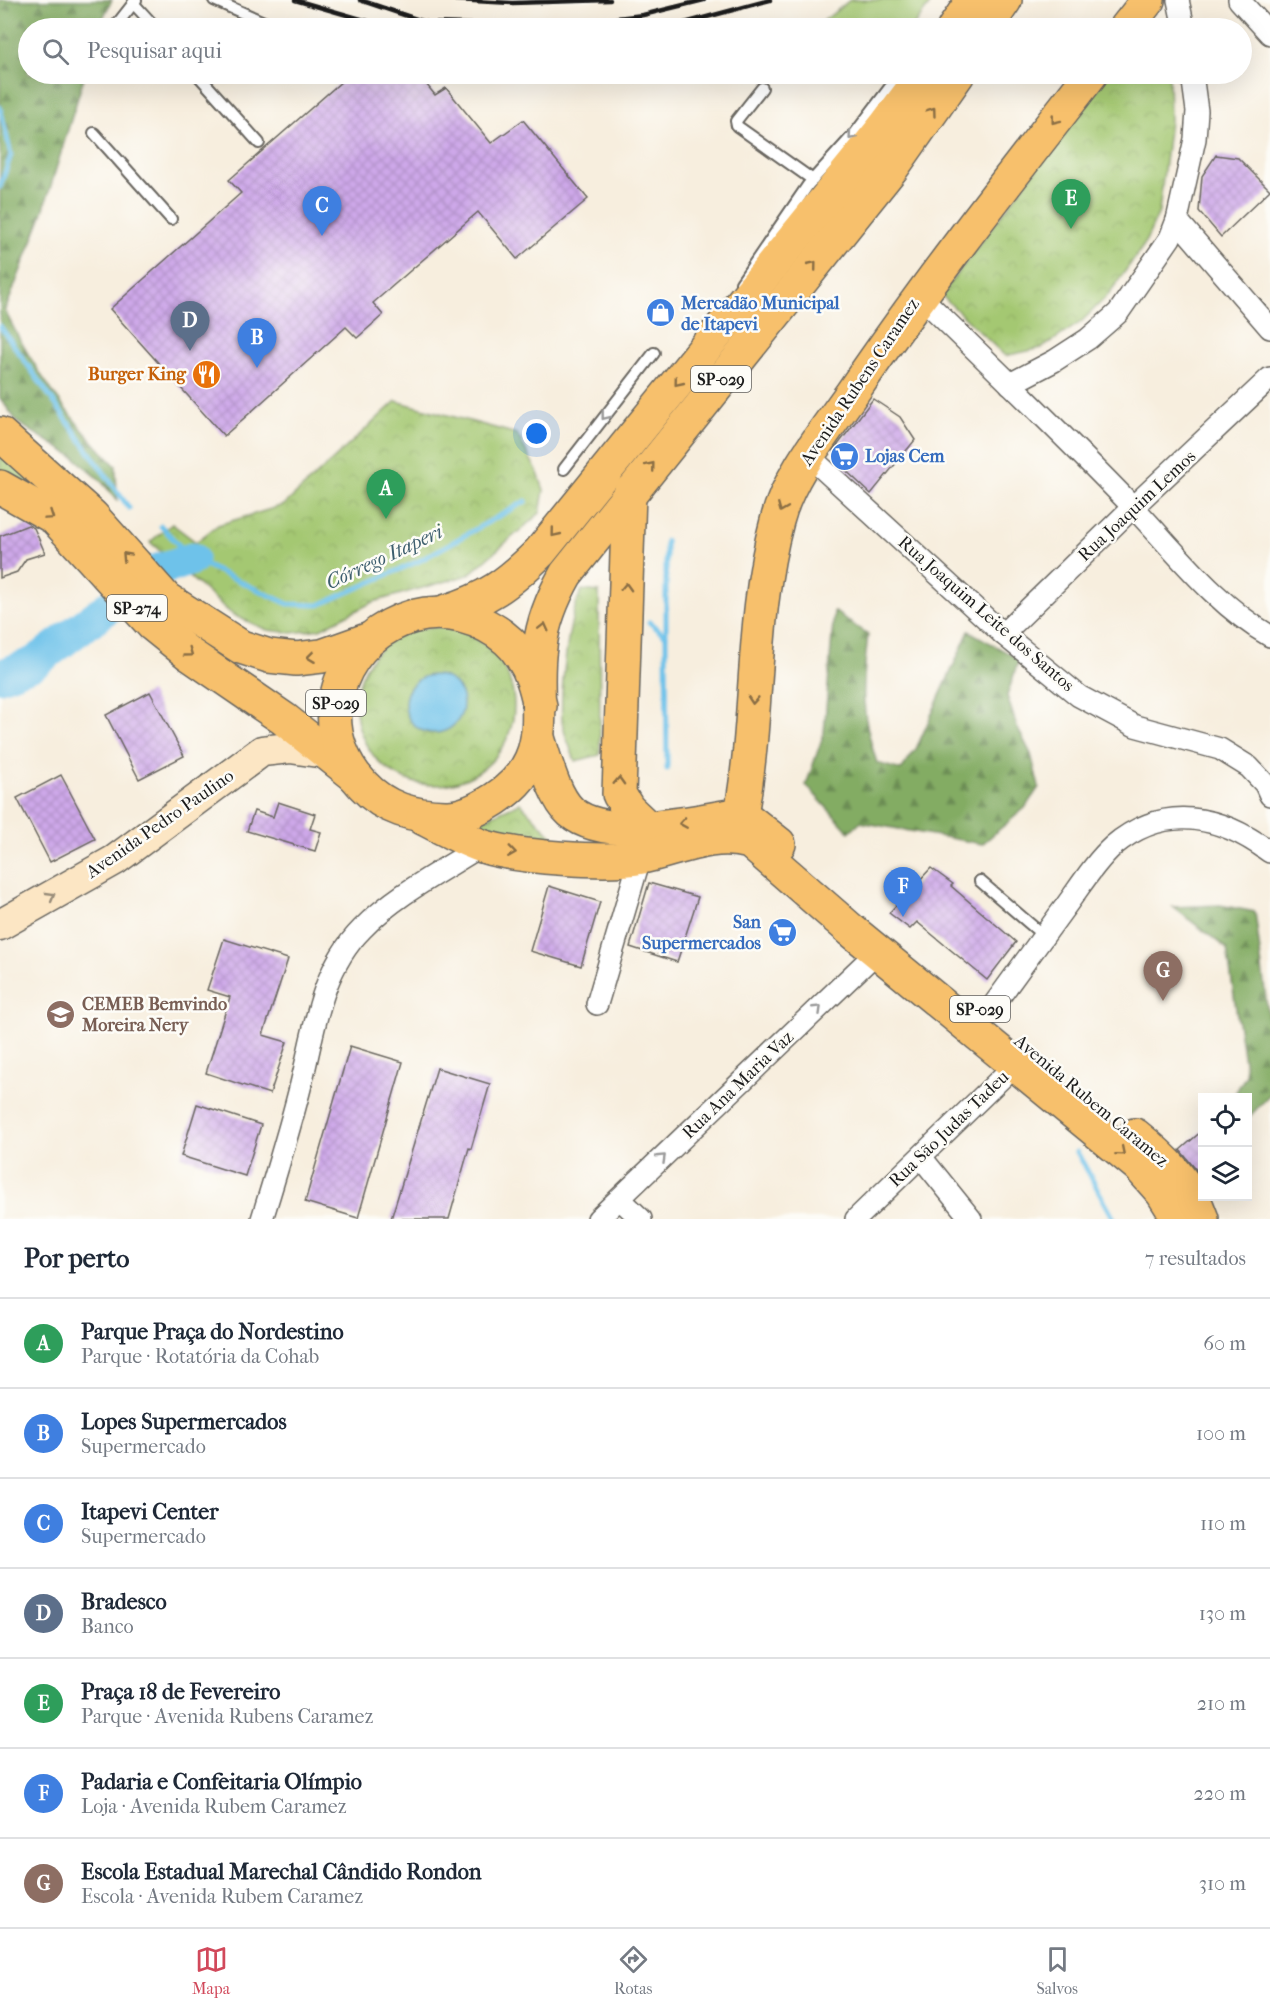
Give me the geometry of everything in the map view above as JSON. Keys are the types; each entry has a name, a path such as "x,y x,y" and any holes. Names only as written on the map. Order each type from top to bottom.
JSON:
{"main road":[{"path":"961,18 973,0"},
{"path":"993,18 1005,0"},
{"path":"1134,18 1148,0"},
{"name":"SP-029","path":"738,825 693,843 644,843 533,855 481,846 419,816 394,808 371,794 353,774 339,748 334,719 336,700 348,663 367,640 391,624 419,614 444,612 476,602 499,590 526,566 885,126 916,84"},
{"name":"SP-029","path":"419,816 451,817 481,808 507,791 528,767 539,722 539,648 552,601 566,574 892,168 951,84"},
{"name":"Avenida Rubens Caramez","path":"738,825 746,783 759,625 770,552 777,519 789,490 809,456 919,295 1083,84"},
{"name":"SP-274","path":"0,434 92,516 166,599 241,647 268,656 296,659 322,656 367,640"},
{"name":"SP-274","path":"0,487 55,518 153,625 189,654 284,719 353,774"},
{"path":"629,493 619,794 644,843"},
{"name":"SP-029","path":"444,612 476,620 500,634 525,662 534,679 549,775 569,811 584,822 644,843"},
{"name":"Avenida Pedro Paulino","path":"0,925 115,860 262,751 290,748 325,753"},
{"name":"Avenida Rubem Caramez","path":"738,825 750,842 1138,1166 1162,1192 1179,1219"},
{"name":"Avenida Rubem Caramez","path":"738,825 987,1014 1094,1104 1152,1148 1181,1178 1197,1203 1202,1219"}],"street":[{"path":"1178,0 1182,18"},
{"path":"1239,0 1270,34"},
{"path":"1010,384 1088,339 1118,314 1170,238 1177,220 1195,140 1197,111 1193,84"},
{"path":"1177,220 1270,328"},
{"path":"919,295 1133,507 1213,591 1251,625 1270,636"},
{"name":"Rua Joaquim Lemos","path":"1004,634 1133,507 1270,378"},
{"name":"Rua Joaquim Leite dos Santos","path":"809,456 1004,634 1079,696 1135,726 1220,749 1249,767 1265,784 1270,795"},
{"path":"987,1014 1111,848 1135,829 1161,820 1196,818 1226,825 1270,852"},
{"path":"597,1004 644,843"},
{"path":"262,1219 300,1090 321,999 337,961 362,929 378,915 481,846"},
{"name":"Rua Ana Maria Vaz","path":"598,1219 878,951"},
{"name":"Rua São Judas Tadeu","path":"856,1219 1015,1065"},
{"path":"921,1157 971,1219"},
{"path":"620,1198 641,1219"}],"lane":[{"path":"214,0 254,18"},
{"path":"122,18 135,2 148,18"},
{"path":"206,84 259,143"},
{"path":"715,333 747,269 813,180 856,132 892,84"},
{"path":"762,88 736,120 737,126 813,180"},
{"path":"94,133 171,219"},
{"path":"564,469 654,353"},
{"path":"980,881 1044,936"}],"green space":[{"path":"0,0 112,0 103,18 18,18 18,84 82,84 42,215 5,311 41,375 82,430 116,466 117,500 100,480 74,457 18,423 0,398"},
{"path":"850,0 933,0 920,18 827,18"},
{"path":"1100,84 1169,84 1170,121 1159,212 1144,245 1108,295 1081,322 1042,348 1005,356 941,295"},
{"path":"396,401 517,434 538,473 544,490 540,513 468,575 373,602 320,629 292,633 267,630 233,615 150,542 172,524 196,542 218,525 284,505"},
{"path":"0,444 78,516 0,476"},
{"path":"582,590 599,592 600,755 575,761 562,722 562,692 569,635"},
{"path":"834,611 868,635 864,670 864,699 871,745 877,763 901,770 916,749 969,631 1019,659 1007,696 1017,727 1031,754 1039,787 1025,808 982,844 860,822 849,832 806,785 824,733"},
{"path":"435,627 465,633 491,650 508,676 514,706 508,736 491,762 465,779 435,785 405,779 379,762 362,736 356,706 362,676 379,650 405,633"},
{"path":"520,803 556,840 470,825"},
{"path":"1220,905 1255,912 1270,1031 1270,1095 1252,1114 1252,1093 1235,1093 1246,1075 1227,949 1173,907"}],"water":[{"path":"428,675 440,675 455,683 463,698 463,710 455,725 440,733 428,733 413,725 405,710 405,698 413,683"}],"building":[{"path":"339,84 426,84 435,95 446,88 491,143 523,120 588,199 517,259 478,212 373,303 383,315 357,338 346,327 224,436 110,309 241,193 229,180"},
{"path":"1216,155 1238,158 1270,190 1221,237 1199,211 1202,176"},
{"path":"873,399 900,417 915,440 871,494 837,462 834,450"},
{"path":"28,525 34,528 45,553 26,559 17,572 0,578 0,536"},
{"path":"150,692 184,756 139,779 106,715"},
{"path":"61,775 95,839 50,862 17,798"},
{"path":"278,802 315,814 310,829 321,832 315,851 247,831 254,811 273,817"},
{"path":"931,868 953,884 951,886 1016,942 987,980 917,922 910,929 889,913"},
{"path":"649,883 698,897 677,962 630,947"},
{"path":"549,886 600,902 581,966 530,951"},
{"path":"224,939 288,959 263,1035 287,1042 270,1094 206,1073 230,997 207,990"},
{"path":"350,1046 403,1062 358,1218 305,1202"},
{"path":"437,1068 490,1084 471,1149 469,1148 449,1219 391,1219"},
{"path":"197,1104 261,1125 245,1176 181,1156"},
{"path":"1198,1134 1198,1172 1180,1150"}],"waterway":[{"path":"0,107 11,155 0,187"},
{"path":"0,326 129,508"},
{"name":"Córrego Itaperi","path":"161,526 192,559 288,604 319,605 419,561 526,501"},
{"path":"666,541 666,636"},
{"path":"155,571 192,559"},
{"path":"0,676 34,663 115,602"},
{"name":"Córrego Itaperi","path":"649,622 666,636 667,769"},
{"name":"Córrego Itaperi","path":"1077,1152 1114,1219"}],"railway":[{"path":"295,0 357,18"},
{"path":"360,0 413,18"},
{"path":"455,0 512,3 610,0"},
{"path":"617,18 643,15 704,0"},
{"path":"703,18 770,0"}],"place":[{"name":"Praça 18 de Fevereiro","path":"1071,229"},
{"name":"Itapevi Center","path":"322,236"},
{"name":"Mercadão Municipal de Itapevi","path":"660,313"},
{"name":"Bradesco","path":"190,351"},
{"name":"Lopes Supermercados","path":"257,368"},
{"name":"Burger King","path":"207,374"},
{"name":"Lojas Cem","path":"844,456"},
{"name":"Parque Praça do Nordestino","path":"386,519"},
{"name":"Padaria e Confeitaria Olímpio","path":"903,917"},
{"name":"San Supermercados","path":"782,932"},
{"name":"Escola Estadual Marechal Cândido Rondon","path":"1163,1001"},
{"name":"CEMEB Bemvindo Moreira Nery","path":"61,1014"}]}
